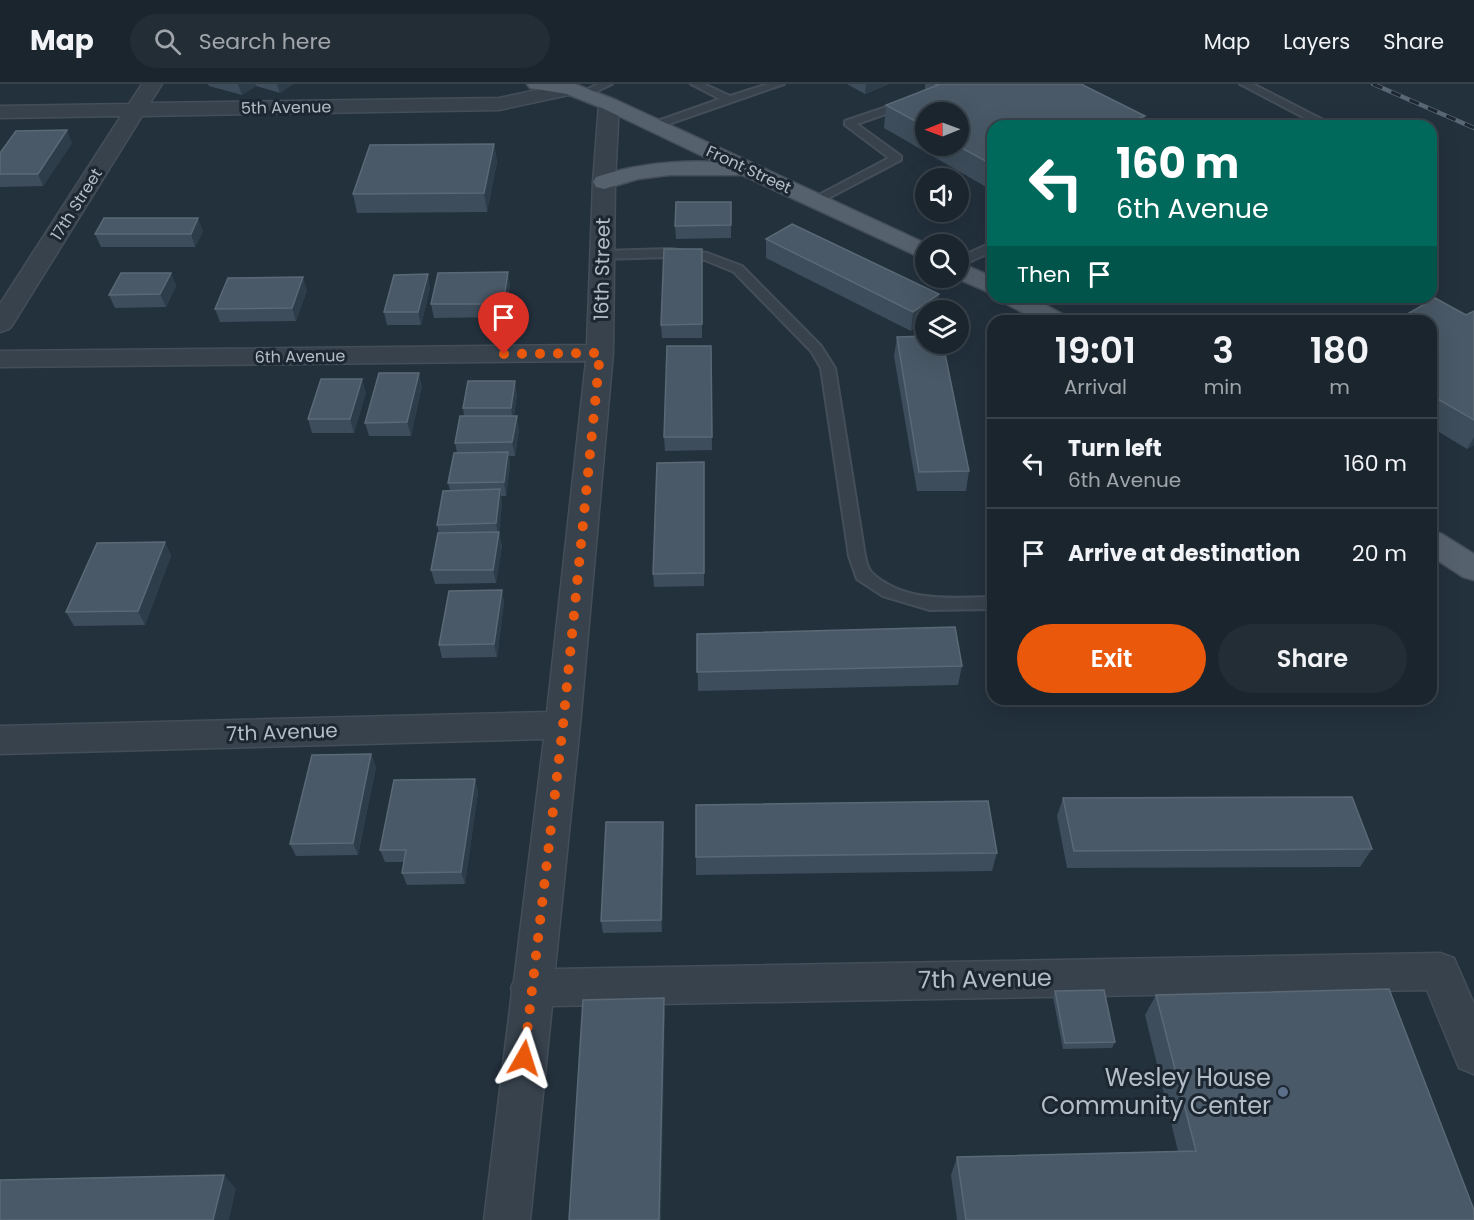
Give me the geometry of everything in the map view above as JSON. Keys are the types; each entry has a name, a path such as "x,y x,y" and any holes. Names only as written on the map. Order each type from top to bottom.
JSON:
{"main road":[{"name":"Front Street","path":"537,84 608,94 656,125 915,248"},
{"path":"604,182 627,173 670,166 757,172"},
{"path":"969,274 987,284"},
{"path":"1024,303 1046,315"},
{"path":"1437,546 1474,568"}],"street":[{"name":"17th Street","path":"0,324 152,84"},
{"name":"5th Avenue","path":"0,112 499,104 573,89"},
{"name":"16th Street","path":"507,1220 531,988 563,725 600,353 608,94"},
{"name":"6th Avenue","path":"0,359 600,353"},
{"name":"7th Avenue","path":"0,740 563,725"},
{"name":"7th Avenue","path":"531,988 1440,971 1474,1054"}],"lane":[{"path":"696,84 729,99"},
{"path":"656,125 779,84"},
{"path":"1245,84 1318,120"},
{"path":"817,200 897,158 849,123 921,98"},
{"path":"969,258 987,249"},
{"path":"602,255 670,253 707,257 738,269 816,350 828,368 856,556 863,575 889,592 930,604 987,603"}],"building":[{"path":"935,84 1081,84 1145,116 1135,120 987,120 987,162 969,152 969,102 915,102 915,121 886,105 938,85"},
{"path":"67,130 38,174 0,174 0,153 16,131"},
{"path":"494,144 484,193 353,194 370,145"},
{"path":"676,202 731,202 731,225 675,226"},
{"path":"104,218 198,218 191,234 95,234"},
{"path":"792,224 915,283 915,288 926,288 939,294 930,300 915,300 913,312 766,239"},
{"path":"664,249 702,249 702,324 661,325"},
{"path":"508,272 503,304 431,304 438,273"},
{"path":"121,273 171,273 160,294 109,295"},
{"path":"428,274 418,312 384,312 394,275"},
{"path":"303,277 292,308 215,309 228,278"},
{"path":"1437,299 1466,315 1474,311 1474,420 1437,398 1437,315 1405,315 1426,303 1437,303"},
{"path":"915,336 915,354 945,354 969,471 919,472 897,337"},
{"path":"667,346 711,346 712,437 664,437"},
{"path":"379,373 419,373 407,422 365,423"},
{"path":"321,379 362,379 350,419 308,419"},
{"path":"468,381 515,381 511,408 463,408"},
{"path":"460,416 517,416 512,442 455,443"},
{"path":"508,452 504,482 448,483 454,453"},
{"path":"704,462 704,573 653,574 657,463"},
{"path":"500,489 496,523 437,525 443,491"},
{"path":"499,532 493,570 431,570 438,533"},
{"path":"165,542 138,611 66,612 97,543"},
{"path":"502,590 494,644 439,645 449,591"},
{"path":"955,627 962,666 697,672 697,634"},
{"path":"371,754 353,843 290,844 312,755"},
{"path":"475,779 461,872 402,873 406,850 380,850 394,780"},
{"path":"1352,797 1372,849 1074,851 1063,798"},
{"path":"988,801 997,853 696,857 696,805"},
{"path":"606,822 663,822 661,920 601,921"},
{"name":"Wesley House Community Center","path":"1389,989 1474,1210 1474,1220 966,1220 957,1157 1196,1151 1156,995"},
{"path":"1104,990 1115,1042 1065,1043 1055,991"},
{"path":"664,998 659,1220 569,1220 583,1000"},
{"path":"224,1175 213,1220 0,1220 0,1180"}],"railway":[{"path":"1373,84 1474,128"}],"place":[{"name":"Wesley House Community Center","path":"1283,1092"}],"route":[{"path":"504,354 600,353 563,725 524,1058"}]}
